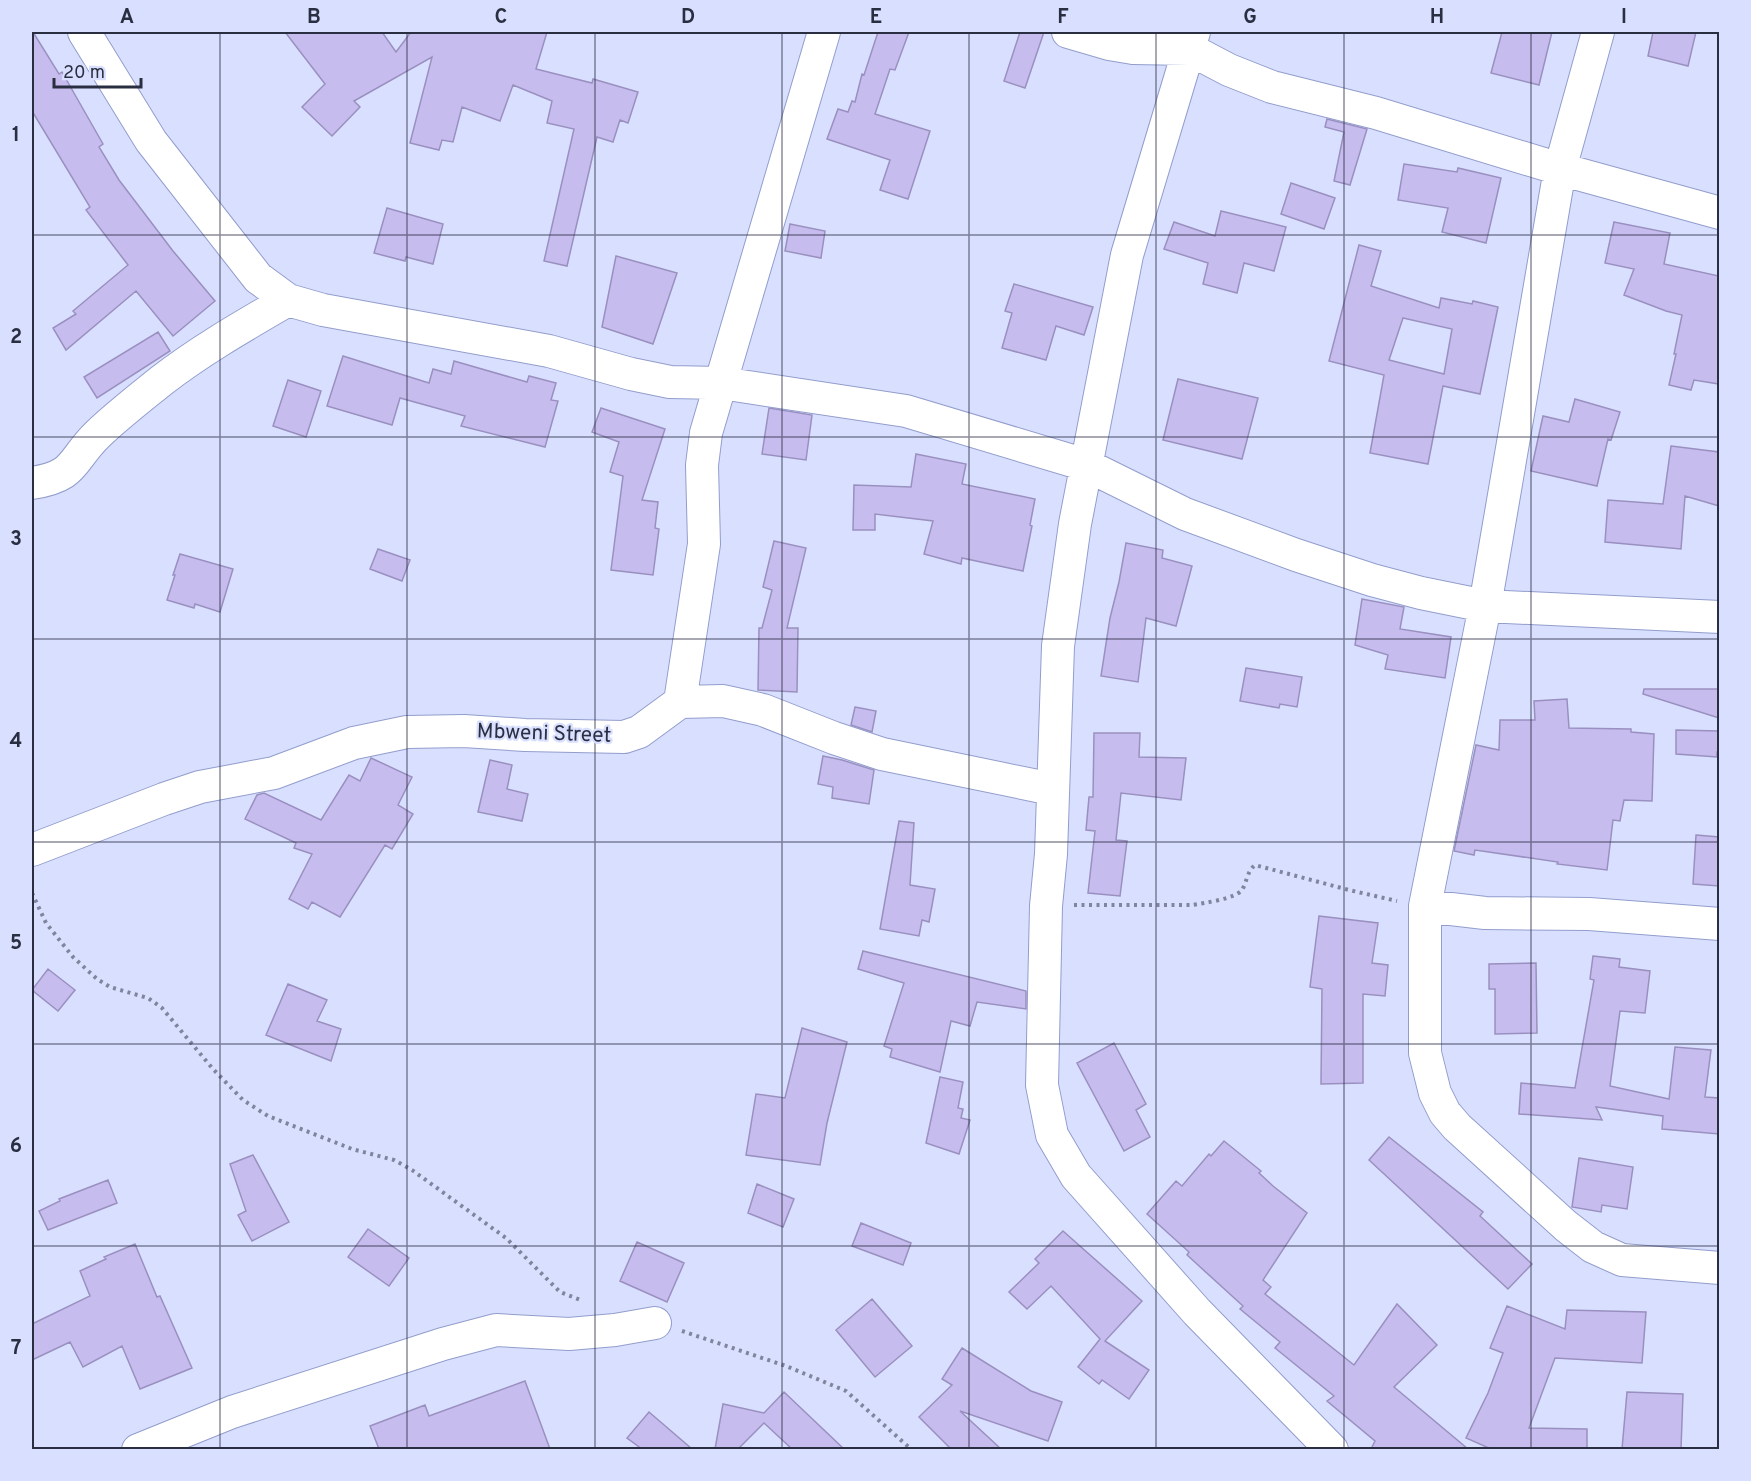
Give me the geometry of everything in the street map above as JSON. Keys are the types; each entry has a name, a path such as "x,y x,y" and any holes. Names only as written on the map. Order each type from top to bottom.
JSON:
{"street":[{"path":"84,32 151,141 258,278 288,300 323,310 549,351 631,374 670,382 721,383 906,411 1086,465 1185,514 1296,555 1372,580 1421,593 1485,606 1719,617"},
{"path":"824,32 705,444 702,465 704,544 680,702 723,701 764,710 882,754 1052,789"},
{"path":"1068,32 1109,44 1125,46 1191,40 1229,70 1272,87 1376,113 1560,169 1719,213"},
{"path":"1598,32 1560,169 1485,606 1425,906 1425,1053 1435,1093 1445,1113 1457,1127 1566,1226 1593,1247 1622,1260 1719,1268"},
{"path":"1191,40 1127,255 1075,525 1058,646 1051,854 1046,906 1042,1085 1052,1135 1076,1176 1197,1312 1332,1449"},
{"path":"32,483 58,476 71,469 97,435 160,382 202,351 288,300"},
{"name":"Mbweni Street","path":"32,850 191,790 274,773 354,743 407,732 464,731 624,737 639,732 680,702"},
{"path":"1425,906 1485,913 1589,914 1719,924"},
{"path":"138,1449 232,1412 442,1344 496,1330 569,1334 615,1330 655,1323"}],"path":[{"path":"1046,906 1096,903 1192,905 1209,902 1241,891 1251,869 1257,865 1349,890 1425,906"},
{"path":"32,893 46,923 73,957 97,979 110,987 148,998 162,1008 213,1069 243,1100 268,1116 352,1149 394,1160 412,1170 506,1238 560,1292 586,1302"},
{"path":"655,1323 786,1366 846,1391 912,1449"}],"building":[{"path":"32,32 59,74 62,72 103,144 99,147 119,180 173,251 215,301 173,336 136,291 66,350 53,328 76,314 73,311 128,265 86,210 90,207 32,111"},
{"path":"285,32 382,32 396,52 411,32 547,32 536,69 592,83 593,79 638,92 628,123 620,120 613,142 597,137 567,266 544,261 574,129 547,123 552,101 513,85 500,121 462,107 453,142 442,140 439,150 410,143 432,57 354,101 360,107 332,136 302,107 325,84"},
{"path":"878,32 909,32 895,70 890,69 875,114 930,131 908,199 880,190 890,160 827,139 838,109 848,112 852,101 855,102 862,74 864,75"},
{"path":"1020,32 1044,32 1025,88 1004,81"},
{"path":"1502,32 1552,32 1539,85 1491,73"},
{"path":"1653,32 1696,32 1688,66 1648,56"},
{"path":"1327,119 1367,129 1350,185 1334,181 1344,132 1325,127"},
{"path":"1404,164 1457,172 1458,168 1501,178 1486,243 1442,232 1448,208 1398,200"},
{"path":"1291,183 1335,198 1324,229 1281,214"},
{"path":"387,208 443,224 433,264 406,257 405,261 374,253"},
{"path":"1221,211 1286,227 1274,271 1244,263 1237,293 1203,284 1208,263 1164,249 1174,222 1215,236"},
{"path":"1614,222 1670,233 1664,264 1719,276 1719,384 1694,380 1691,390 1669,385 1682,315 1624,295 1634,269 1605,263"},
{"path":"790,224 825,231 821,258 785,251"},
{"path":"1359,245 1381,251 1371,286 1439,308 1441,298 1472,304 1473,301 1498,307 1480,394 1443,386 1428,464 1370,453 1384,375 1329,361","holes":["1403,318 1452,329 1444,374 1389,360"]},
{"path":"616,256 677,273 653,344 602,327"},
{"path":"1014,284 1093,307 1084,335 1056,326 1046,360 1002,348 1012,313 1005,311"},
{"path":"158,332 170,351 97,398 84,377"},
{"path":"343,356 429,383 433,369 451,374 454,361 527,382 529,376 556,383 551,400 558,401 545,447 461,426 465,416 400,398 392,425 327,406"},
{"path":"1178,379 1258,398 1242,459 1163,440"},
{"path":"288,380 321,391 306,437 273,426"},
{"path":"1575,399 1620,412 1611,440 1608,439 1597,486 1531,471 1543,416 1569,422"},
{"path":"601,408 665,429 642,500 658,502 655,528 659,529 653,575 611,570 623,476 610,472 619,442 592,432"},
{"path":"769,408 812,415 806,460 762,454"},
{"path":"1671,446 1719,452 1719,506 1685,496 1681,549 1605,542 1608,500 1663,504"},
{"path":"916,454 966,464 962,484 1035,499 1023,571 962,558 961,564 924,554 933,521 875,514 875,530 853,530 854,485 911,487"},
{"path":"774,541 806,548 787,628 798,628 797,692 758,690 759,628 762,628 772,590 763,587"},
{"path":"1126,543 1163,550 1162,558 1192,566 1176,626 1146,618 1138,682 1101,676 1110,618"},
{"path":"378,549 410,560 402,581 370,569"},
{"path":"180,554 233,569 220,612 195,604 194,608 167,600"},
{"path":"1362,599 1404,607 1400,629 1451,637 1445,678 1385,669 1388,655 1355,645"},
{"path":"1246,668 1302,677 1297,707 1280,704 1279,708 1240,701"},
{"path":"1644,689 1719,689 1719,718 1643,694"},
{"path":"1567,699 1569,728 1631,729 1631,732 1654,734 1652,801 1624,800 1620,821 1613,820 1607,870 1475,850 1474,855 1454,851 1476,745 1499,750 1500,720 1535,720 1534,701"},
{"path":"855,707 876,711 872,732 851,725"},
{"path":"1676,730 1719,731 1717,757 1676,754"},
{"path":"1094,733 1140,733 1139,757 1186,758 1181,800 1121,793 1116,840 1127,841 1120,896 1088,893 1095,831 1086,830 1089,797 1093,797"},
{"path":"823,756 874,770 869,804 832,798 833,787 818,784"},
{"path":"371,758 412,777 398,805 413,814 392,849 385,845 340,917 312,902 308,909 289,899 312,854 294,848 296,843 245,819 257,795 264,793 321,820 349,775 360,781"},
{"path":"490,760 512,765 507,789 528,794 522,821 478,812"},
{"path":"899,821 914,823 910,885 935,889 929,922 922,920 919,936 880,929"},
{"path":"1696,835 1719,837 1719,886 1693,884"},
{"path":"1319,916 1378,923 1372,963 1388,965 1385,996 1363,994 1363,1083 1321,1084 1322,989 1310,987"},
{"path":"863,951 1026,991 1026,1009 977,1002 970,1026 951,1021 940,1072 890,1057 892,1049 884,1046 904,983 858,969"},
{"path":"1593,956 1620,959 1619,967 1650,971 1645,1013 1620,1011 1610,1086 1669,1099 1675,1047 1711,1050 1705,1097 1719,1098 1719,1134 1662,1129 1663,1116 1596,1107 1602,1120 1519,1114 1521,1083 1575,1088 1594,980 1590,979"},
{"path":"1536,963 1537,1033 1495,1034 1495,989 1489,989 1489,964"},
{"path":"48,969 75,990 58,1011 32,990"},
{"path":"288,984 327,1000 317,1021 341,1029 331,1061 266,1035"},
{"path":"802,1028 847,1042 827,1123 820,1165 746,1155 756,1094 785,1098"},
{"path":"1114,1043 1146,1104 1136,1110 1150,1137 1124,1151 1077,1063"},
{"path":"940,1077 963,1082 958,1108 963,1109 961,1118 970,1120 959,1154 926,1143"},
{"path":"1389,1137 1483,1212 1480,1216 1532,1264 1508,1289 1369,1160"},
{"path":"1224,1141 1261,1171 1259,1173 1273,1186 1307,1213 1263,1280 1271,1287 1265,1294 1354,1365 1397,1304 1437,1345 1394,1387 1468,1449 1371,1449 1375,1441 1327,1401 1334,1396 1275,1348 1280,1342 1240,1309 1243,1306 1187,1255 1189,1252 1147,1214 1176,1181 1182,1186 1209,1154 1211,1156"},
{"path":"253,1155 289,1222 252,1241 238,1215 246,1211 230,1164"},
{"path":"1579,1158 1633,1167 1627,1209 1602,1205 1601,1212 1572,1207"},
{"path":"108,1180 117,1203 48,1230 39,1211 60,1201 59,1199"},
{"path":"757,1184 794,1199 783,1227 748,1213"},
{"path":"861,1223 911,1243 903,1265 852,1246"},
{"path":"368,1229 409,1258 389,1286 348,1257"},
{"path":"1063,1231 1142,1301 1105,1341 1149,1370 1129,1399 1102,1380 1099,1384 1078,1367 1100,1339 1051,1286 1027,1309 1009,1292 1039,1263 1035,1259"},
{"path":"637,1242 684,1263 667,1302 620,1281"},
{"path":"135,1244 157,1297 160,1296 192,1368 140,1389 122,1346 83,1367 70,1342 32,1360 32,1324 90,1296 80,1271 106,1259 104,1257"},
{"path":"872,1299 912,1346 875,1377 836,1330"},
{"path":"1507,1306 1565,1329 1567,1310 1646,1312 1642,1363 1555,1358 1529,1428 1587,1429 1587,1449 1491,1449 1466,1438 1488,1393 1503,1353 1490,1348"},
{"path":"962,1348 1031,1391 1062,1402 1048,1441 960,1411 1001,1449 951,1449 919,1417 952,1385 942,1379"},
{"path":"525,1381 550,1449 379,1449 370,1426 425,1405 429,1416"},
{"path":"784,1392 844,1449 792,1449 764,1423 738,1449 715,1449 723,1404 764,1413"},
{"path":"1627,1392 1683,1394 1681,1449 1622,1449"},
{"path":"649,1412 692,1449 642,1449 627,1438"}]}
